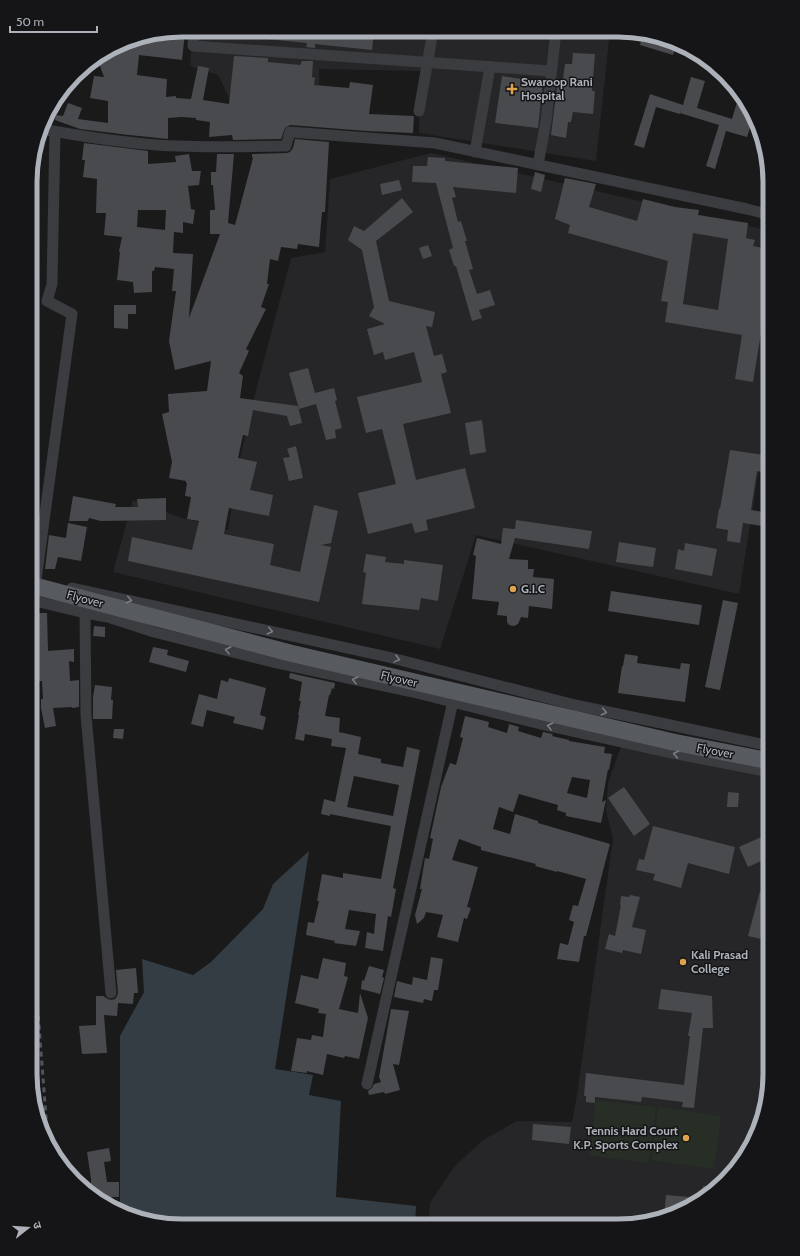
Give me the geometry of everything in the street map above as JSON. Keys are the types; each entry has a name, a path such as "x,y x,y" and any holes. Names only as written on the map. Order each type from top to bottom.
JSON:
{"main road":[{"name":"Flyover","path":"37,583 290,653 673,742 763,760"}],"street":[{"path":"194,37 193,46 552,71"},
{"path":"419,111 432,37"},
{"path":"538,165 546,120 555,37"},
{"path":"475,152 490,66"},
{"path":"47,130 84,137 158,145 231,147 286,146 290,132 435,143 763,213"},
{"path":"37,555 72,314 47,301 52,284 55,132"},
{"path":"37,583 176,610 388,657 574,705 763,745"},
{"path":"37,601 84,613 108,617 154,632 273,662 453,702 595,737 763,771"},
{"path":"84,613 86,715 111,993"},
{"path":"367,1084 453,702"}],"shaded area":[{"name":"Swaroop Rani Hospital","path":"192,37 609,37 596,161 419,133 420,71 319,69 320,108 231,102 218,75 190,66"},
{"path":"431,153 763,229 763,445 739,594 476,535 440,649 113,572 133,500 182,518 228,530 239,462 255,394 291,258 325,252 330,179"},
{"name":"Kali Prasad College","path":"622,744 763,775 763,1083 758,1111 752,1129 739,1154 727,1170 714,1183 690,1200 655,1214 627,1219 429,1219 430,1203 454,1167 483,1140 517,1121 572,1122 613,839 606,811 608,783"},
{"path":"309,851 275,1069 313,1075 309,1095 341,1101 336,1197 416,1206 415,1219 173,1219 145,1214 120,1205 120,1036 144,992 142,959 193,975 211,962 263,909 273,884"},
{"path":"596,1100 656,1107 649,1163 590,1156"},
{"name":"Tennis Hard Court K.P. Sports Complex","path":"658,1107 721,1116 714,1169 651,1160"}],"building":[{"path":"185,37 182,60 139,55 137,75 167,79 166,97 176,96 176,98 191,99 198,66 209,68 203,100 229,104 234,56 268,58 268,62 300,65 302,61 313,61 312,77 315,78 314,85 349,88 350,82 373,85 369,114 414,116 413,133 290,125 285,128 281,139 233,140 232,135 209,137 210,122 196,120 196,118 181,117 168,118 168,139 80,129 55,120 56,115 63,116 68,103 82,108 78,119 108,123 108,101 90,98 94,76 104,77 99,63 118,52 145,42 163,38"},
{"path":"245,37 373,37 372,50 315,44 315,48 306,47 307,43"},
{"path":"642,39 675,49 673,55 640,45"},
{"path":"573,53 595,54 592,91 595,91 593,114 573,112 571,122 568,122 566,138 551,135 557,87 562,87 565,64 572,64"},
{"path":"502,76 543,82 538,128 495,123"},
{"path":"691,77 705,81 697,108 732,119 738,100 751,125 747,137 726,131 715,169 706,166 719,125 656,107 644,148 634,145 650,94 683,105"},
{"path":"295,139 329,142 325,212 322,212 319,247 298,244 297,249 281,247 278,261 270,259 267,284 269,284 261,307 266,309 246,349 249,351 239,373 243,376 240,398 298,406 302,423 290,426 287,416 253,410 248,436 243,435 238,458 257,462 250,490 273,495 269,516 229,508 224,534 274,544 270,565 300,572 314,505 338,511 331,543 321,545 331,547 319,602 128,561 132,537 192,550 199,521 187,519 191,497 185,496 186,481 169,478 172,462 162,414 169,412 168,394 207,391 211,361 175,370 169,341 176,291 172,291 174,269 155,267 154,271 152,271 152,292 134,293 133,282 117,280 119,251 122,237 104,235 106,213 96,213 97,179 83,177 85,160 82,160 84,143 148,151 148,164 176,162 175,156 189,154 192,171 201,171 199,185 188,186 191,209 195,210 193,224 183,222 183,233 174,232 173,253 193,254 189,318 220,234 210,234 210,210 215,210 213,185 211,185 211,172 216,172 217,154 234,154 228,223 235,225 253,158 252,154 287,153 293,148","holes":["138,210 166,210 165,230 137,227"]},
{"path":"428,157 445,158 445,161 518,168 516,193 453,187 456,197 452,198 458,222 461,221 467,241 465,241 473,269 469,270 477,294 490,290 495,305 479,310 482,318 472,321 456,266 454,266 449,250 453,248 436,183 412,182 413,166 427,166"},
{"path":"535,172 545,175 541,192 531,189"},
{"path":"565,178 596,184 589,207 637,221 643,199 675,207 699,210 698,215 748,223 746,238 755,240 753,246 763,248 763,321 753,382 735,379 742,335 665,322 668,302 661,301 668,261 568,233 570,225 555,219","holes":["693,233 728,239 718,310 683,304"]},
{"path":"399,180 402,190 382,195 380,184"},
{"path":"402,198 413,212 376,241 389,301 435,312 432,327 426,326 434,356 442,354 447,372 441,374 451,413 403,424 416,480 465,468 475,508 426,520 428,530 415,533 412,523 368,534 358,493 396,484 382,429 366,433 357,397 422,382 414,352 385,360 383,352 374,355 367,329 385,324 369,316 374,307 362,250 348,240 354,226 364,231"},
{"path":"428,245 432,256 423,259 419,248"},
{"path":"114,305 136,305 136,314 128,314 128,329 114,328"},
{"path":"308,368 315,393 334,388 337,400 335,401 342,428 335,430 336,438 326,440 316,404 299,409 289,373"},
{"path":"482,420 486,452 470,455 465,423"},
{"path":"296,446 303,478 289,481 283,458 290,457 287,449"},
{"path":"730,450 763,455 763,472 757,471 751,510 763,512 762,526 743,523 740,543 727,541 728,530 716,528 719,508 720,509"},
{"path":"73,496 116,504 115,507 138,507 137,499 166,498 166,520 101,521 89,518 88,521 69,521"},
{"path":"37,509 39,509 37,524"},
{"path":"516,520 592,531 589,549 515,538 509,559 528,560 528,569 534,569 533,577 554,579 552,609 529,606 528,618 521,617 518,624 514,626 509,625 507,622 507,616 497,615 499,602 472,599 476,556 473,555 477,538 501,544 503,528 515,529"},
{"path":"68,523 87,527 81,561 58,557 55,569 45,569 49,535 66,538"},
{"path":"619,542 656,548 653,567 616,562"},
{"path":"685,543 717,549 712,576 675,569 678,549 684,551"},
{"path":"366,554 386,557 385,562 404,564 404,560 443,565 438,601 421,598 419,610 362,604 366,573 363,572"},
{"path":"611,591 702,605 699,625 608,611"},
{"path":"723,600 738,603 720,690 705,687"},
{"path":"37,613 47,613 48,651 74,649 74,662 69,661 70,681 79,680 79,707 53,708 56,726 45,728 41,708 41,699 43,699 42,681 39,681"},
{"path":"94,626 105,627 105,637 93,636"},
{"path":"153,647 168,650 167,655 189,661 186,672 149,662"},
{"path":"625,654 638,656 637,663 680,669 681,663 690,664 685,702 618,693"},
{"path":"290,673 335,683 334,689 332,688 329,695 325,716 340,718 339,732 361,737 358,754 381,759 381,763 403,767 407,747 420,750 393,888 396,889 391,917 388,916 383,951 365,948 367,932 374,934 376,914 349,910 345,929 360,931 356,946 334,943 335,941 306,935 308,922 314,923 319,901 317,901 322,874 343,878 343,873 381,879 391,826 330,814 330,816 321,814 324,799 335,802 346,748 331,746 332,739 305,734 304,741 295,739 301,701 299,701 302,682 289,678","holes":["354,776 399,785 393,816 347,807"]},
{"path":"229,678 266,688 260,715 266,717 263,730 233,723 235,717 207,710 203,727 191,724 199,694 217,699 221,680 228,682"},
{"path":"95,685 112,687 112,719 93,719 93,697"},
{"path":"465,716 489,722 488,727 507,733 509,724 519,727 518,731 541,738 543,732 553,734 552,736 569,741 605,747 604,753 612,754 602,802 606,800 601,823 566,816 566,813 557,810 558,805 519,794 513,812 499,807 493,829 510,834 515,814 538,821 538,823 610,844 586,936 584,936 579,962 557,959 560,943 568,945 574,922 569,920 573,905 578,906 586,879 481,850 481,847 459,839 452,860 478,867 467,907 471,908 467,919 464,918 458,942 437,937 443,915 426,912 424,918 417,924 415,915 422,889 420,889 425,858 429,859 433,839 430,838 441,787 450,763 456,765 463,738 460,737","holes":["572,777 590,780 587,798 567,793"]},
{"path":"114,729 124,729 123,739 113,738"},
{"path":"624,787 650,824 634,836 608,798"},
{"path":"728,792 739,793 738,807 727,807"},
{"path":"653,826 735,847 729,874 688,863 681,888 653,880 655,874 636,870 639,859 644,860"},
{"path":"763,836 763,860 748,867 739,847"},
{"path":"760,891 763,892 763,940 748,936"},
{"path":"630,895 640,897 632,927 646,930 641,954 623,950 622,953 605,949 609,934 615,936 621,905 621,896 629,897"},
{"path":"431,957 443,959 438,990 434,990 432,1001 424,999 423,1003 394,997 397,981 412,985 413,977 427,980"},
{"path":"323,958 346,963 344,976 348,977 339,1009 358,1013 360,993 368,1018 359,1059 345,1056 344,1058 327,1054 323,1075 307,1071 307,1073 291,1071 297,1038 311,1040 312,1035 323,1037 326,1014 318,1013 319,1009 295,1003 301,975 318,979"},
{"path":"369,966 384,970 382,977 384,978 380,994 361,989 362,980 364,981"},
{"path":"136,968 138,993 134,993 133,1004 118,1003 117,1016 104,1015 107,1053 82,1054 79,1026 96,1025 96,996 103,996 111,1000 115,999 118,993 116,970"},
{"path":"661,989 712,996 713,1028 703,1028 694,1108 682,1107 683,1102 642,1097 641,1102 595,1097 595,1103 586,1102 586,1096 584,1096 586,1073 684,1085 690,1036 688,1036 692,1013 658,1009"},
{"path":"391,1009 409,1011 399,1065 393,1064 400,1090 385,1094 384,1092 369,1095 368,1091 374,1084 381,1082 379,1077"},
{"path":"533,1124 571,1127 569,1144 532,1140"},
{"path":"109,1148 111,1161 104,1162 107,1182 119,1182 119,1197 105,1197 91,1187 87,1152"},
{"path":"703,1186 709,1186 706,1189 702,1192"},
{"path":"666,1195 694,1197 665,1211"}],"railway":[{"path":"37,999 47,1125"}],"place":[{"name":"Swaroop Rani Hospital","path":"512,89"},
{"name":"G.I.C","path":"513,589"},
{"name":"Kali Prasad College","path":"683,962"},
{"name":"Tennis Hard Court K.P. Sports Complex","path":"686,1138"}]}
